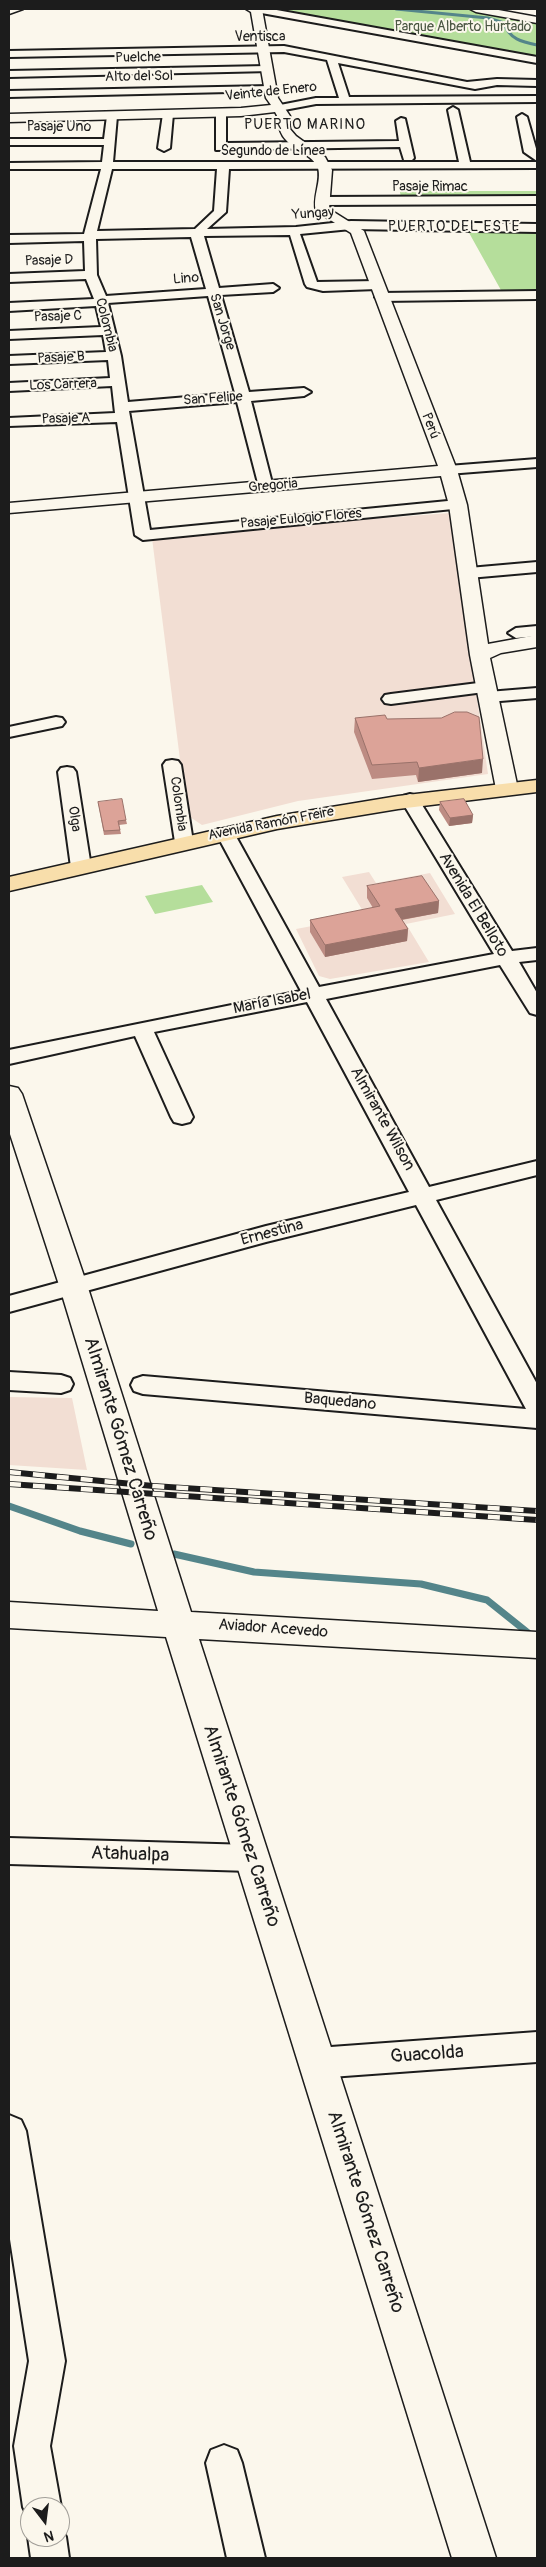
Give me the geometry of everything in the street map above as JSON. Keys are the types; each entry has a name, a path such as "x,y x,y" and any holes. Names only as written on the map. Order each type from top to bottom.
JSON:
{"main road":[{"name":"Avenida Ramón Freire","path":"9,884 184,842 314,815 410,800 537,786"}],"street":[{"path":"9,11 17,9"},
{"path":"252,9 537,60"},
{"path":"256,9 270,89 274,102 284,116 286,134 320,160 325,170 321,208 326,214 351,225"},
{"path":"478,9 537,20"},
{"path":"389,44 405,37"},
{"path":"433,54 451,45"},
{"path":"303,53 319,46"},
{"name":"Ventisca","path":"9,54 284,49 475,86 497,82 537,83"},
{"path":"94,52 96,72"},
{"path":"480,63 498,54"},
{"path":"350,62 366,55"},
{"path":"330,58 344,97"},
{"path":"406,89 397,72 415,63"},
{"name":"Puelche","path":"9,74 267,69"},
{"path":"172,71 175,96"},
{"path":"445,81 462,72"},
{"name":"Alto del Sol","path":"9,94 62,97 175,96 270,89"},
{"name":"Veinte de Enero","path":"9,118 221,113 279,108 316,101 537,100"},
{"path":"453,110 464,165"},
{"path":"221,113 220,147 404,144"},
{"path":"164,148 168,114"},
{"name":"Colombia","path":"112,116 107,166 90,236 91,275 101,301 114,356 135,497 143,536"},
{"path":"522,117 530,152 537,158"},
{"path":"401,121 409,165"},
{"name":"Pasaje Uno","path":"9,142 109,142"},
{"name":"Segundo de Línea","path":"9,166 537,165"},
{"path":"197,232 220,212 223,166"},
{"path":"398,202 396,189 537,189"},
{"name":"Pasaje Rimac","path":"322,201 537,200"},
{"name":"Yungay","path":"9,239 197,232 296,231 351,225 537,228"},
{"name":"Perú","path":"351,225 357,231 448,470 458,505 480,658 507,789"},
{"name":"San Jorge","path":"197,232 244,397 266,487"},
{"path":"295,236 311,284 322,287 379,291 537,295"},
{"name":"Pasaje D","path":"9,278 24,273 91,275"},
{"name":"Lino","path":"9,307 273,288"},
{"name":"Pasaje C","path":"9,336 109,331"},
{"name":"Pasaje B","path":"9,360 114,356"},
{"name":"Los Carrera","path":"9,387 118,382"},
{"name":"San Felipe","path":"122,412 244,397 304,392"},
{"name":"Pasaje A","path":"9,422 122,412"},
{"name":"Gregoria","path":"9,508 537,462"},
{"name":"Pasaje Eulogio Flores","path":"143,536 458,505"},
{"path":"469,573 537,567"},
{"path":"480,658 496,648 537,631"},
{"path":"476,634 483,640 493,643 516,639 537,641"},
{"path":"480,658 537,651"},
{"path":"391,699 487,692 537,693"},
{"path":"9,732 56,722"},
{"name":"Colombia","path":"172,765 184,842"},
{"name":"Olga","path":"67,772 81,867"},
{"name":"Avenida El Belloto","path":"410,800 504,958 537,1009"},
{"name":"Almirante Wilson","path":"225,833 236,849 537,1406"},
{"name":"María Isabel","path":"9,1057 313,994 504,958 537,954"},
{"path":"142,1028 182,1117"},
{"name":"Almirante Gómez Carreño","path":"9,1094 74,1288 251,1858 318,2063 474,2558"},
{"name":"Ernestina","path":"9,1304 74,1288 266,1234 537,1168"},
{"path":"9,1381 61,1384"},
{"name":"Baquedano","path":"143,1385 537,1419"},
{"name":"Aviador Acevedo","path":"9,1615 178,1623 537,1645"},
{"name":"Atahualpa","path":"9,1851 251,1858"},
{"name":"Guacolda","path":"318,2063 537,2047"},
{"path":"9,2130 47,2361 32,2446 40,2497"},
{"path":"224,2463 246,2558"}],"shaded area":[{"path":"450,513 488,774 298,801 202,825 187,815 152,538 226,530"},
{"path":"369,872 376,883 430,873 455,914 406,924 429,962 330,979 319,976 296,929 366,916 342,877"},
{"path":"9,1397 72,1398 87,1470 9,1465"}],"green space":[{"name":"Parque Alberto Hurtado","path":"264,9 463,9 537,23 537,58"},
{"path":"537,191 537,198 401,198 400,192"},
{"path":"468,231 537,231 537,292 502,292"},
{"path":"202,885 213,902 155,914 145,896"}],"building":[{"path":"455,712 467,712 479,717 483,759 419,768 417,762 372,765 355,718 385,715 387,719 441,718"},
{"path":"122,799 126,820 118,821 120,830 104,831 98,802"},
{"path":"464,799 473,815 450,818 440,802"},
{"path":"422,876 439,901 395,909 408,929 325,945 310,920 380,906 367,886"}],"waterway":[{"path":"396,9 488,18 504,23 509,33 517,39 537,45"},
{"path":"9,1506 80,1531 131,1544"},
{"path":"174,1554 254,1572 421,1584 487,1600 532,1636"}],"railway":[{"path":"9,1472 153,1486 537,1511"},
{"path":"9,1484 537,1520"}],"district":[{"name":"PUERTO MARINO","path":"305,125"},
{"name":"PUERTO DEL ESTE","path":"454,227"}]}
